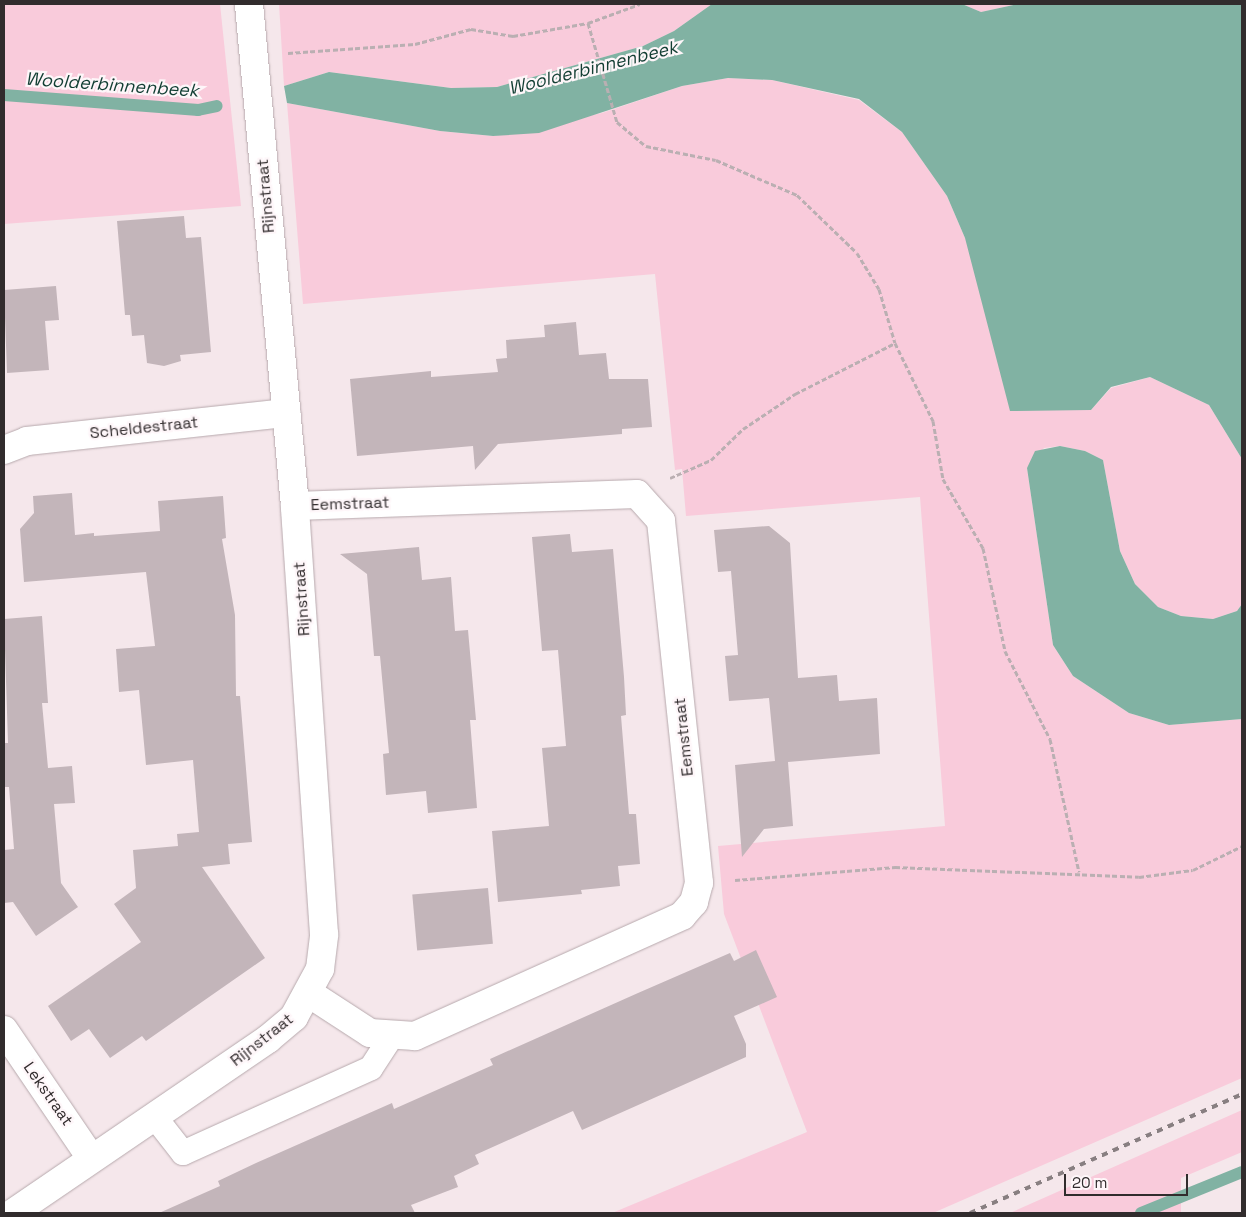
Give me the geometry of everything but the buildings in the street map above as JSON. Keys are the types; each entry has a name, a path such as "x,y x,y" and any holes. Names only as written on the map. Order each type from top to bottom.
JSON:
{"street":[{"name":"Rijnstraat","path":"13,1213 268,1039 294,1017 310,994 320,969 324,934 295,506 249,4"},
{"name":"Scheldestraat","path":"4,450 27,441 286,413"},
{"name":"Eemstraat","path":"295,506 637,494 661,521 699,883 694,902 682,916 415,1036 392,1036 370,1032 310,994"},
{"name":"Lekstraat","path":"4,1030 92,1158"}],"lane":[{"path":"154,1116 183,1153 371,1068 392,1036"}],"path":[{"path":"254,54 386,48 471,30 513,36 588,23 640,4"},
{"path":"588,23 617,122 646,146 716,160 797,196 857,253 879,289 895,344 933,420 943,479 983,548 1006,651 1050,740 1079,872"},
{"path":"637,494 712,460 742,429 795,394 895,344"},
{"path":"699,883 895,867 1079,872 1139,876 1193,870 1242,846"}],"shaded area":[{"path":"4,4 220,4 241,206 4,224"},
{"path":"279,4 712,4 674,31 643,46 497,87 451,88 329,72 284,86"},
{"path":"962,4 1018,4 981,12"},
{"path":"728,78 772,80 859,100 902,132 947,196 965,238 1091,410 1111,388 1150,377 1209,405 1242,459 1242,604 1237,611 1213,619 1181,616 1158,607 1135,584 1120,551 1103,460 1085,451 1060,446 1044,448 1027,468 1053,645 1073,676 1129,713 1169,725 1242,719 1242,1078 933,1213 612,1213 807,1132 724,914 718,846 945,826 920,497 686,516 682,469 675,470 655,274 303,304 287,103 440,131 493,136 602,113 682,86"},
{"path":"1242,1110 1242,1152 1181,1178 1181,1213 1010,1213"}],"water":[{"path":"712,4 962,4 981,12 1018,4 1242,4 1242,459 1209,405 1150,377 1111,387 1091,410 1010,411 965,238 947,196 902,132 859,99 772,80 728,78 682,86 539,133 493,136 440,131 287,103 284,86 329,72 451,88 497,87 643,46 674,31"},
{"path":"1060,446 1085,451 1103,460 1120,551 1135,584 1158,607 1181,616 1213,619 1237,611 1242,604 1242,719 1169,725 1129,713 1073,676 1053,645 1027,468 1035,451"}],"waterway":[{"name":"Woolderbinnenbeek","path":"4,95 198,110 217,106"},
{"path":"1141,1213 1242,1172"}],"railway":[{"path":"970,1213 1242,1094"}]}
